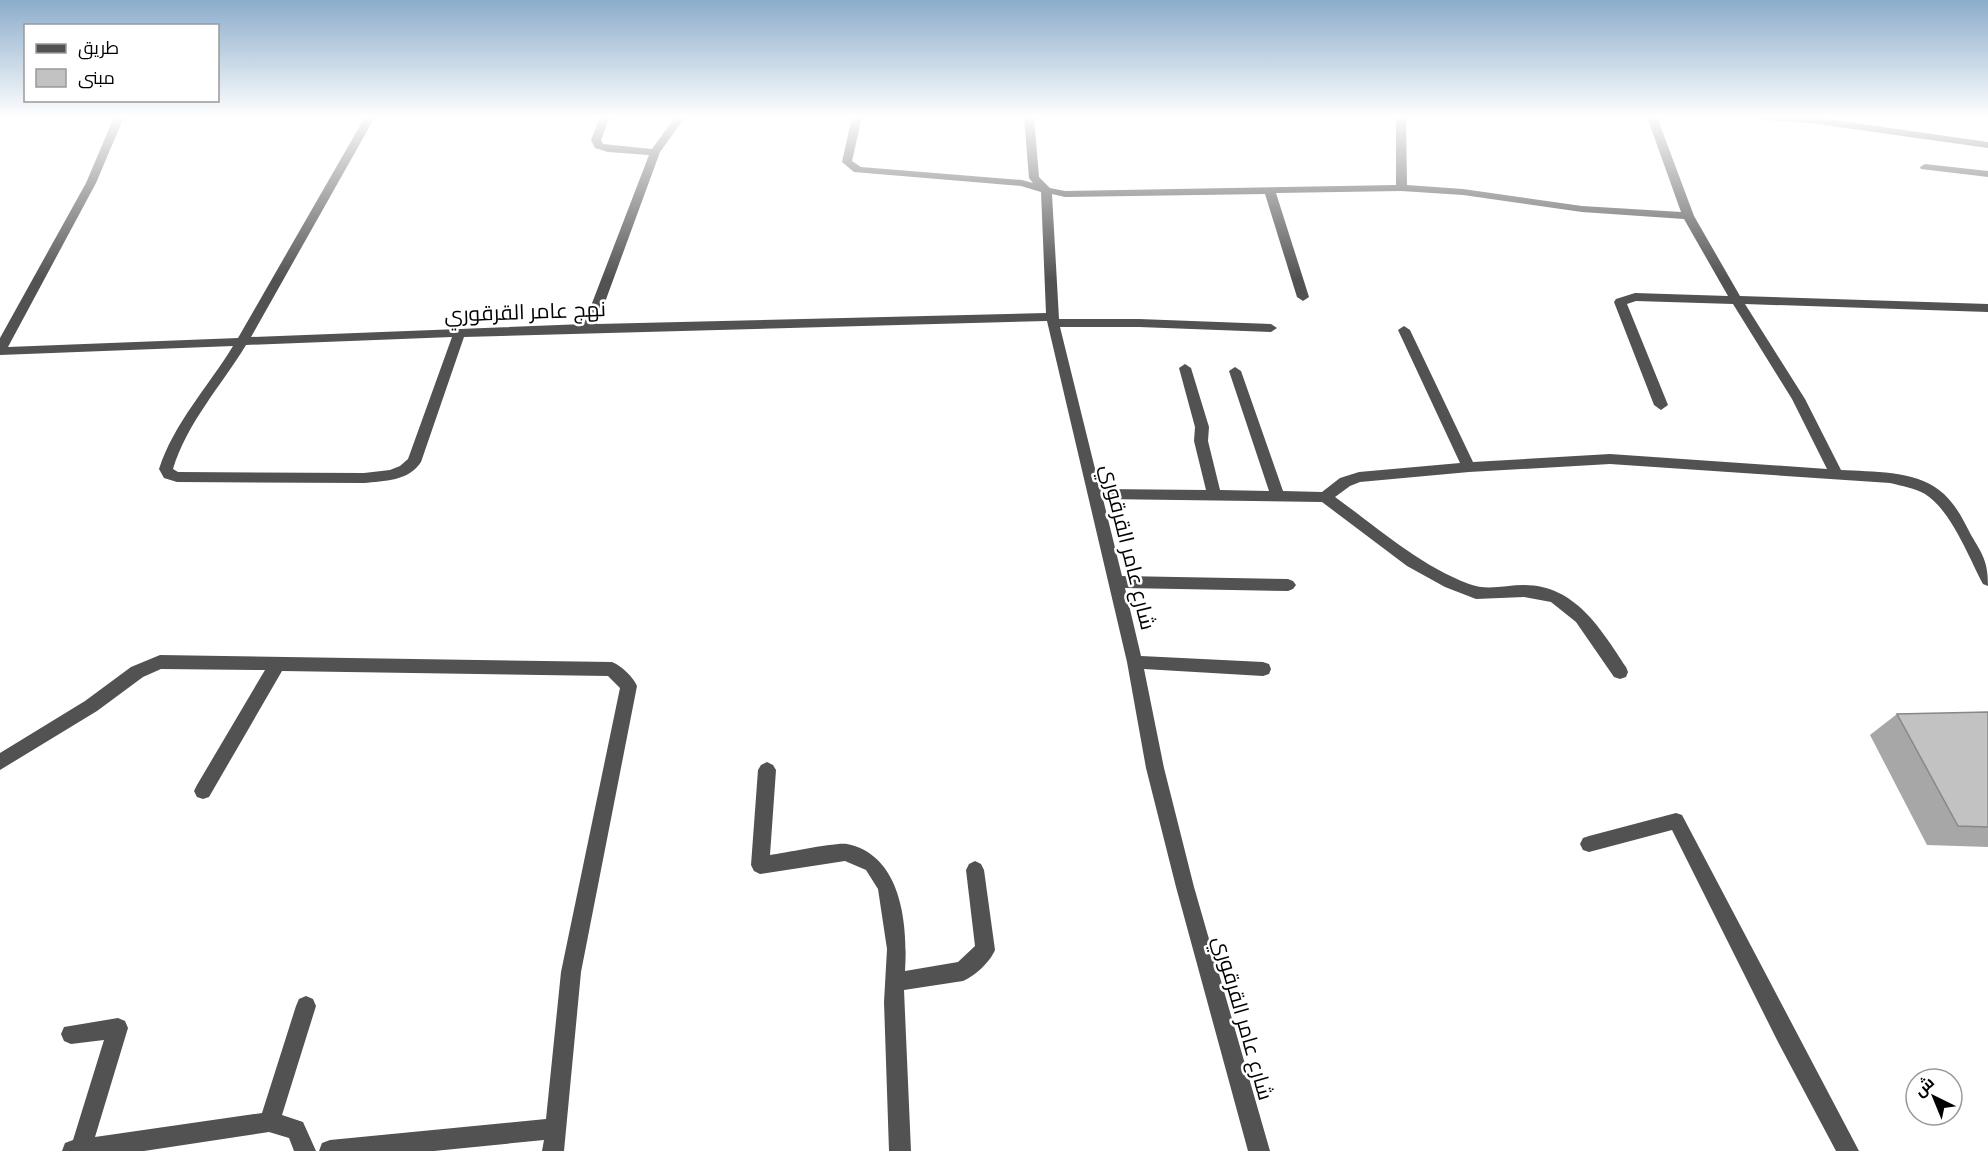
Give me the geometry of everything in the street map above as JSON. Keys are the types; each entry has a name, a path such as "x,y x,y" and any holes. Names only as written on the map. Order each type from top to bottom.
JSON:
{"street":[{"path":"0,350 96,171"},
{"path":"339,171 242,341 168,459 166,469 169,474 193,478 364,478 391,475 405,470 414,462 459,334"},
{"path":"589,328 649,171"},
{"path":"867,171 1022,183 1065,194 1401,188 1463,192 1582,209 1688,216"},
{"path":"1033,171 1034,178 1046,190"},
{"path":"1401,188 1403,171"},
{"path":"1672,171 1688,216 1714,264 1798,399 1837,475"},
{"path":"1958,171 1988,174"},
{"name":"شارع عامر القرقوري","path":"1046,190 1052,320 1135,662 1155,768 1185,887 1259,1151"},
{"path":"1270,191 1304,297"},
{"path":"1661,405 1620,302 1635,297 1988,308"},
{"name":"نهج عامر القرقوري","path":"0,350 589,328 1052,320 1271,328"},
{"path":"1404,330 1470,466"},
{"path":"1185,368 1203,427 1201,441 1214,496"},
{"path":"1235,371 1278,496"},
{"path":"1325,497 1345,482 1359,477 1470,466 1610,459 1890,478 1914,484 1935,493 1946,505 1988,580"},
{"path":"1093,494 1325,497 1432,574 1472,592 1530,591 1555,596 1582,616 1620,672"},
{"path":"1115,582 1287,585"},
{"path":"0,762 81,712 137,672 160,662 612,669 629,686 571,972 553,1151"},
{"path":"1135,662 1263,669"},
{"path":"202,791 278,663"},
{"path":"767,770 760,865 846,852 872,864 888,886 897,949 895,982 900,1151"},
{"path":"1589,844 1676,821 1784,1033 1848,1151"},
{"path":"895,982 963,971 985,951 975,870"},
{"path":"269,1122 306,1006"},
{"path":"71,1034 118,1028 77,1150 269,1122 296,1129 306,1151"},
{"path":"330,1151 556,1128"}],"building":[{"path":"1988,712 1988,827 1958,826 1897,714"}]}
